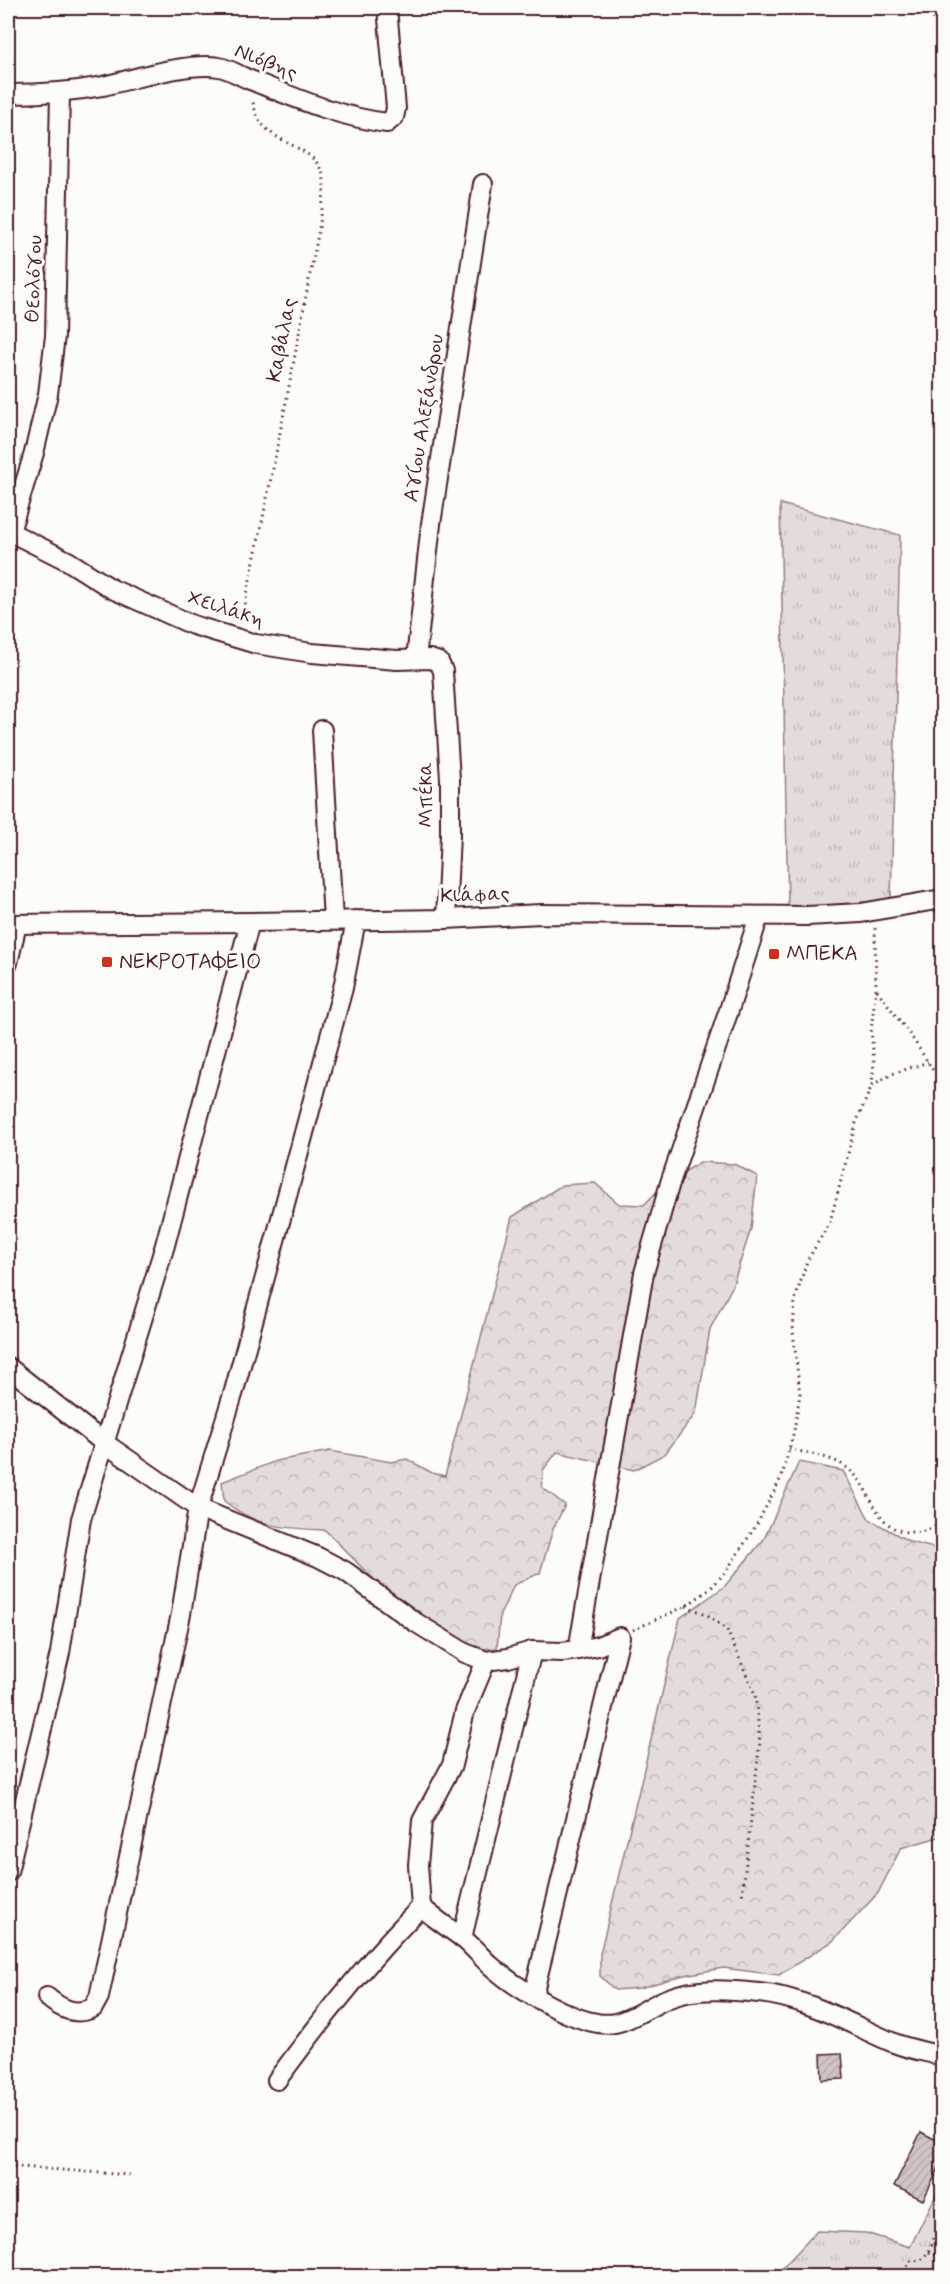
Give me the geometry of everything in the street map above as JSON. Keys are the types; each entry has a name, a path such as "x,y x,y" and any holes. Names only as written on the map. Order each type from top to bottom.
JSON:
{"street":[{"name":"Νιόβης","path":"8,94 60,93 202,66 218,67 317,107 368,121 387,123 394,117 396,108 387,8"},
{"path":"939,8 942,14"},
{"name":"Θεολόγου","path":"9,531 34,453 48,394 55,336 60,93"},
{"name":"Αγίου Αλεξάνδρου","path":"416,659 431,524 483,184"},
{"name":"Χειλάκη","path":"9,531 68,561 112,589 193,625 255,644 312,653 352,658 435,660 442,666 443,671"},
{"name":"Μπέκα","path":"443,671 450,779 446,919"},
{"path":"322,730 333,920"},
{"name":"Κιάφας","path":"12,924 446,919 541,915 807,916 875,910 942,899"},
{"path":"578,1650 644,1273 670,1183 759,916"},
{"path":"47,1996 58,2006 82,2013 93,2008 99,1996 181,1614 198,1508 234,1391 343,988 356,920"},
{"path":"8,1872 60,1653 81,1519 165,1245 204,1105 250,922"},
{"path":"8,963 12,924"},
{"path":"8,1366 103,1442 198,1508 252,1532 318,1557 345,1571 415,1622 465,1653 486,1661 532,1651 578,1650 598,1646 620,1637"},
{"path":"533,1996 620,1637"},
{"path":"462,1938 532,1651"},
{"path":"486,1661 465,1711 452,1765 422,1821 418,1864 421,1906 445,1927 462,1938 513,1984 562,2012 594,2022 614,2024 670,1997 690,1993 719,1990 761,1993 808,2003 895,2043 942,2056"},
{"path":"277,2080 310,2034 396,1932 421,1906"}],"path":[{"name":"Καβάλας","path":"238,638 297,344 320,222 325,179 320,166 311,155 287,144 260,121 246,79"},
{"path":"620,1637 640,1625 686,1606 711,1588 728,1570 782,1476 800,1394 793,1331 795,1300 807,1261 830,1222 856,1123 872,1084 874,1061 871,1030 876,989 875,910"},
{"path":"876,989 942,1084"},
{"path":"872,1084 892,1074 928,1062"},
{"path":"789,1449 842,1464 854,1474 880,1517 894,1530 908,1533 926,1531 942,1521"},
{"path":"686,1606 706,1614 727,1630 740,1654 755,1694 760,1741 742,1897"},
{"path":"8,2166 129,2175"},
{"path":"900,2277 912,2260 920,2261 929,2252 942,2217"},
{"path":"929,2252 942,2258"}],"green space":[{"path":"780,504 900,535 891,900 788,908"},
{"path":"700,1162 734,1164 757,1176 751,1229 732,1287 710,1329 696,1413 665,1454 634,1470 557,1452 543,1470 542,1487 565,1505 553,1529 540,1573 514,1585 500,1615 497,1648 479,1649 442,1632 384,1590 325,1530 284,1527 260,1522 224,1501 222,1482 276,1461 330,1451 391,1462 407,1459 432,1473 445,1476 512,1217 562,1185 595,1183 619,1204 644,1205 663,1185"},
{"path":"799,1462 843,1471 869,1519 910,1542 942,1550 942,1836 901,1848 878,1893 833,1941 779,1975 723,1968 684,1975 640,1988 615,1990 600,1976 600,1954 680,1618 724,1587 764,1539"},
{"path":"942,2183 942,2276 775,2276 817,2231 866,2233 910,2247"}],"building":[{"path":"842,2053 844,2079 822,2080 821,2054"},
{"path":"921,2132 942,2143 942,2162 923,2200 894,2186"}],"place":[{"name":"ΜΠΕΚΑ","path":"774,954"},
{"name":"ΝΕΚΡΟΤΑΦΕΙΟ","path":"107,962"}]}
